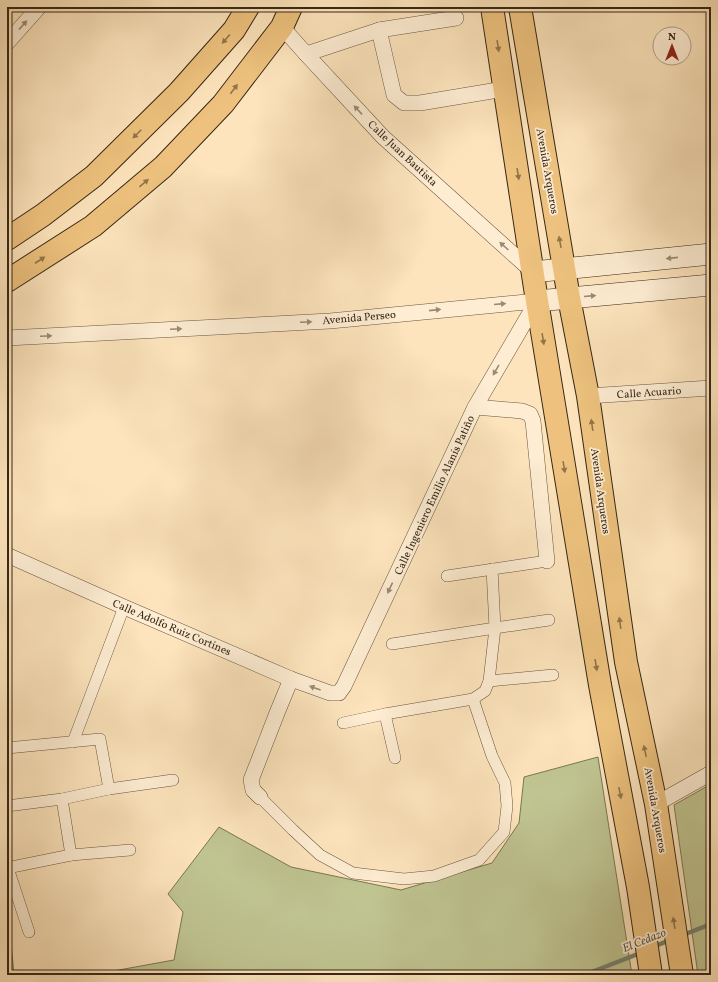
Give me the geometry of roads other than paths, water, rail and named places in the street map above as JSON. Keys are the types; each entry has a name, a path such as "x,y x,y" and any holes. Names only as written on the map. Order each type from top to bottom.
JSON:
{"main road":[{"path":"7,239 43,215 94,176 179,92 234,30 248,7"},
{"path":"7,281 93,226 163,167 223,104 282,27 291,7"},
{"path":"492,7 537,301 600,685 638,887 651,975"},
{"name":"Avenida Arqueros","path":"520,7 569,298 588,396 626,662 656,804 682,975"},
{"path":"533,272 711,254"},
{"name":"Avenida Perseo","path":"537,301 711,285"}],"street":[{"path":"7,43 39,7"},
{"path":"306,54 379,30 456,18"},
{"name":"Calle Juan Bautista","path":"282,27 383,137 533,272"},
{"path":"379,30 394,95 404,103 420,103 504,89"},
{"name":"Avenida Perseo","path":"7,338 330,321 537,301"},
{"name":"Calle Ingeniero Emilio Alanís Patiño","path":"339,693 344,686 475,407 537,301"},
{"name":"Calle Acuario","path":"588,396 711,388"},
{"path":"447,576 547,561 533,422 530,414 522,411 475,407"},
{"name":"Calle Adolfo Ruiz Cortines","path":"7,554 124,607 291,679 330,693 339,693"},
{"path":"343,723 385,714 473,699 485,691 489,681 495,628 492,569"},
{"path":"73,742 124,607"},
{"path":"392,644 549,620"},
{"path":"489,681 553,676"},
{"path":"291,679 251,780 253,790 320,855 353,873 404,878 434,876 479,860 504,832 507,806 505,783 492,756 473,699"},
{"path":"385,714 395,758"},
{"path":"7,748 100,739 109,789"},
{"path":"656,804 711,773"},
{"path":"7,806 62,799 109,789 173,780"},
{"path":"62,799 71,855"},
{"path":"30,932 7,868 71,855 130,850"}],"waterway":[{"name":"El Cedazo","path":"683,935 711,924"},
{"name":"El Cedazo","path":"653,947 670,940"},
{"name":"El Cedazo","path":"584,975 643,952"}]}
